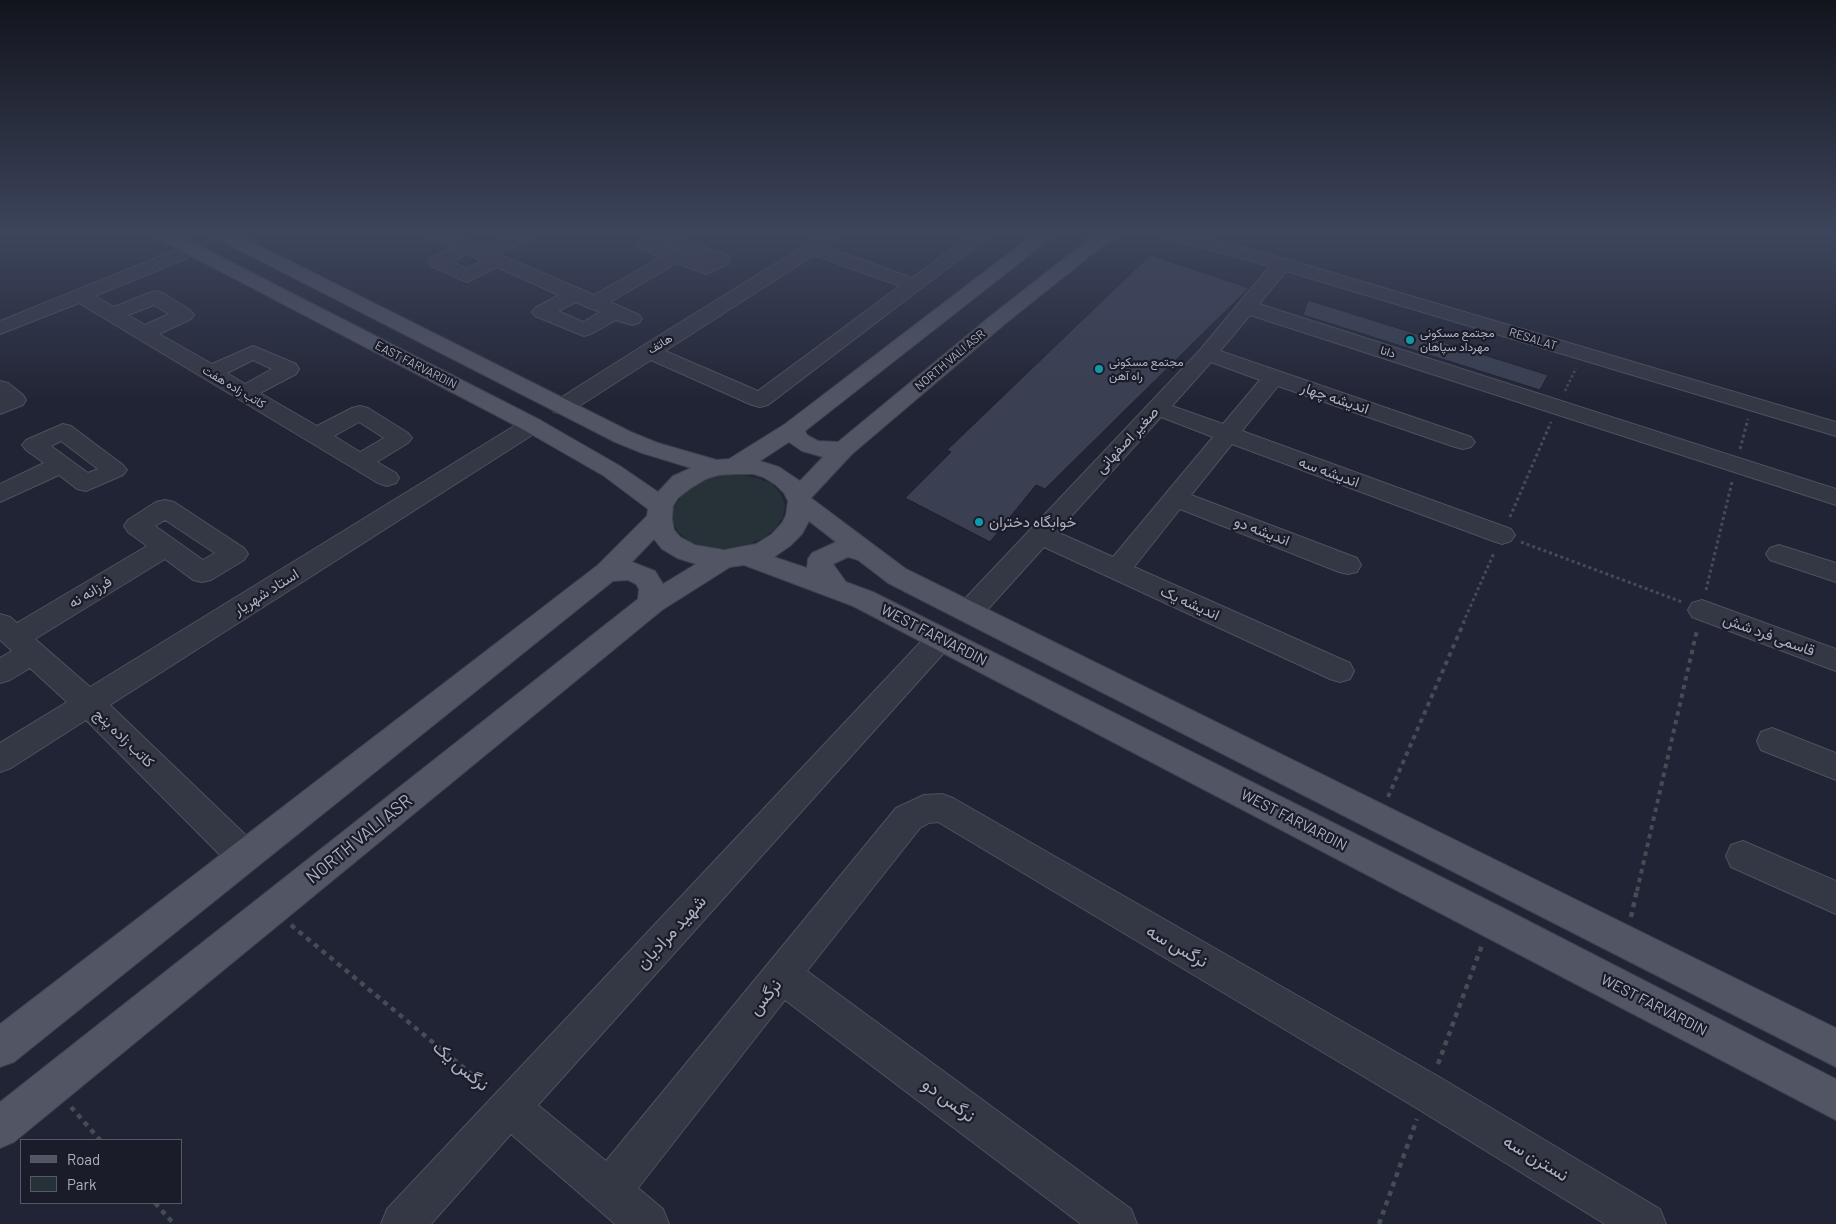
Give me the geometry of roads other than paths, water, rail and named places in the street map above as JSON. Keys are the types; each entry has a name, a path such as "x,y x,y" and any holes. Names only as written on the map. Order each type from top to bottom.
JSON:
{"main road":[{"name":"EAST FARVARDIN","path":"274,291 532,425 612,471 660,512"},
{"name":"EAST FARVARDIN","path":"337,291 562,407 650,448 725,467"},
{"path":"0,1048 607,572 660,512 669,493 682,482 698,474 725,467 794,429 971,291"},
{"name":"NORTH VALI ASR","path":"799,499 844,450 1034,291"},
{"path":"794,429 798,438 810,446 826,450 844,450"},
{"path":"612,471 630,470 638,467 646,460 650,448"},
{"path":"660,512 662,532 671,543 686,552 704,557 735,557 765,550 781,540 793,528 799,515 799,499 795,490 785,480 771,472 754,467 725,467"},
{"path":"799,499 863,552 897,576 1836,1048"},
{"path":"836,589 819,567 820,559 846,548 863,552"},
{"name":"NORTH VALI ASR","path":"0,1128 652,603 735,557"},
{"name":"WEST FARVARDIN","path":"735,557 863,599 1836,1100"},
{"path":"607,572 631,571 646,578 652,589 652,603"},
{"path":"1470,910 1482,871"}],"street":[{"path":"0,328 90,291"},
{"path":"568,291 575,294 594,303 624,316 584,330 542,312 575,294"},
{"path":"594,303 615,291"},
{"name":"هاتف","path":"562,407 744,291"},
{"path":"648,352 760,400 906,291"},
{"name":"صغیر اصفهانی","path":"968,612 1207,354 1259,291"},
{"name":"RESALAT","path":"1373,291 1836,429"},
{"name":"RESALAT","path":"1419,291 1836,413"},
{"name":"کاتب زاده هفت","path":"80,295 387,478"},
{"path":"113,314 156,297 184,315 144,333"},
{"name":"دانا","path":"1247,306 1836,497"},
{"path":"211,373 253,352 288,369 244,393"},
{"name":"اندیشه چهار","path":"1207,354 1463,442"},
{"path":"1117,570 1274,377"},
{"path":"0,388 16,400 0,407"},
{"name":"اندیشه سه","path":"1156,408 1502,535"},
{"path":"316,436 360,413 400,438 360,462"},
{"name":"استاد شهریار","path":"0,758 532,425"},
{"path":"0,494 60,465"},
{"name":"اندیشه دو","path":"1175,498 1348,565"},
{"name":"اندیشه یک","path":"1040,535 1340,671"},
{"name":"فرزانه نه","path":"0,672 16,638 165,547"},
{"path":"1779,554 1836,573"},
{"name":"قاسمی فرد شش","path":"1702,610 1836,660"},
{"name":"کاتب زاده پنج","path":"16,638 88,703 244,856"},
{"name":"شهید مرادیان","path":"402,1224 940,639"},
{"path":"1772,741 1836,767"},
{"name":"نرگس سه","path":"924,809 942,808 1427,1092"},
{"name":"نرگس","path":"610,1190 908,818 924,809"},
{"path":"1743,856 1836,898"},
{"name":"نرگس دو","path":"782,975 1116,1224"},
{"name":"نسترن سه","path":"1427,1092 1645,1224"},
{"path":"510,1107 648,1224"}],"place":[{"name":"مجتمع مسکونی مهرداد سپاهان","path":"1410,340"},
{"name":"مجتمع مسکونی راه آهن","path":"1099,369"},
{"name":"خوابگاه دختران","path":"979,522"}]}
